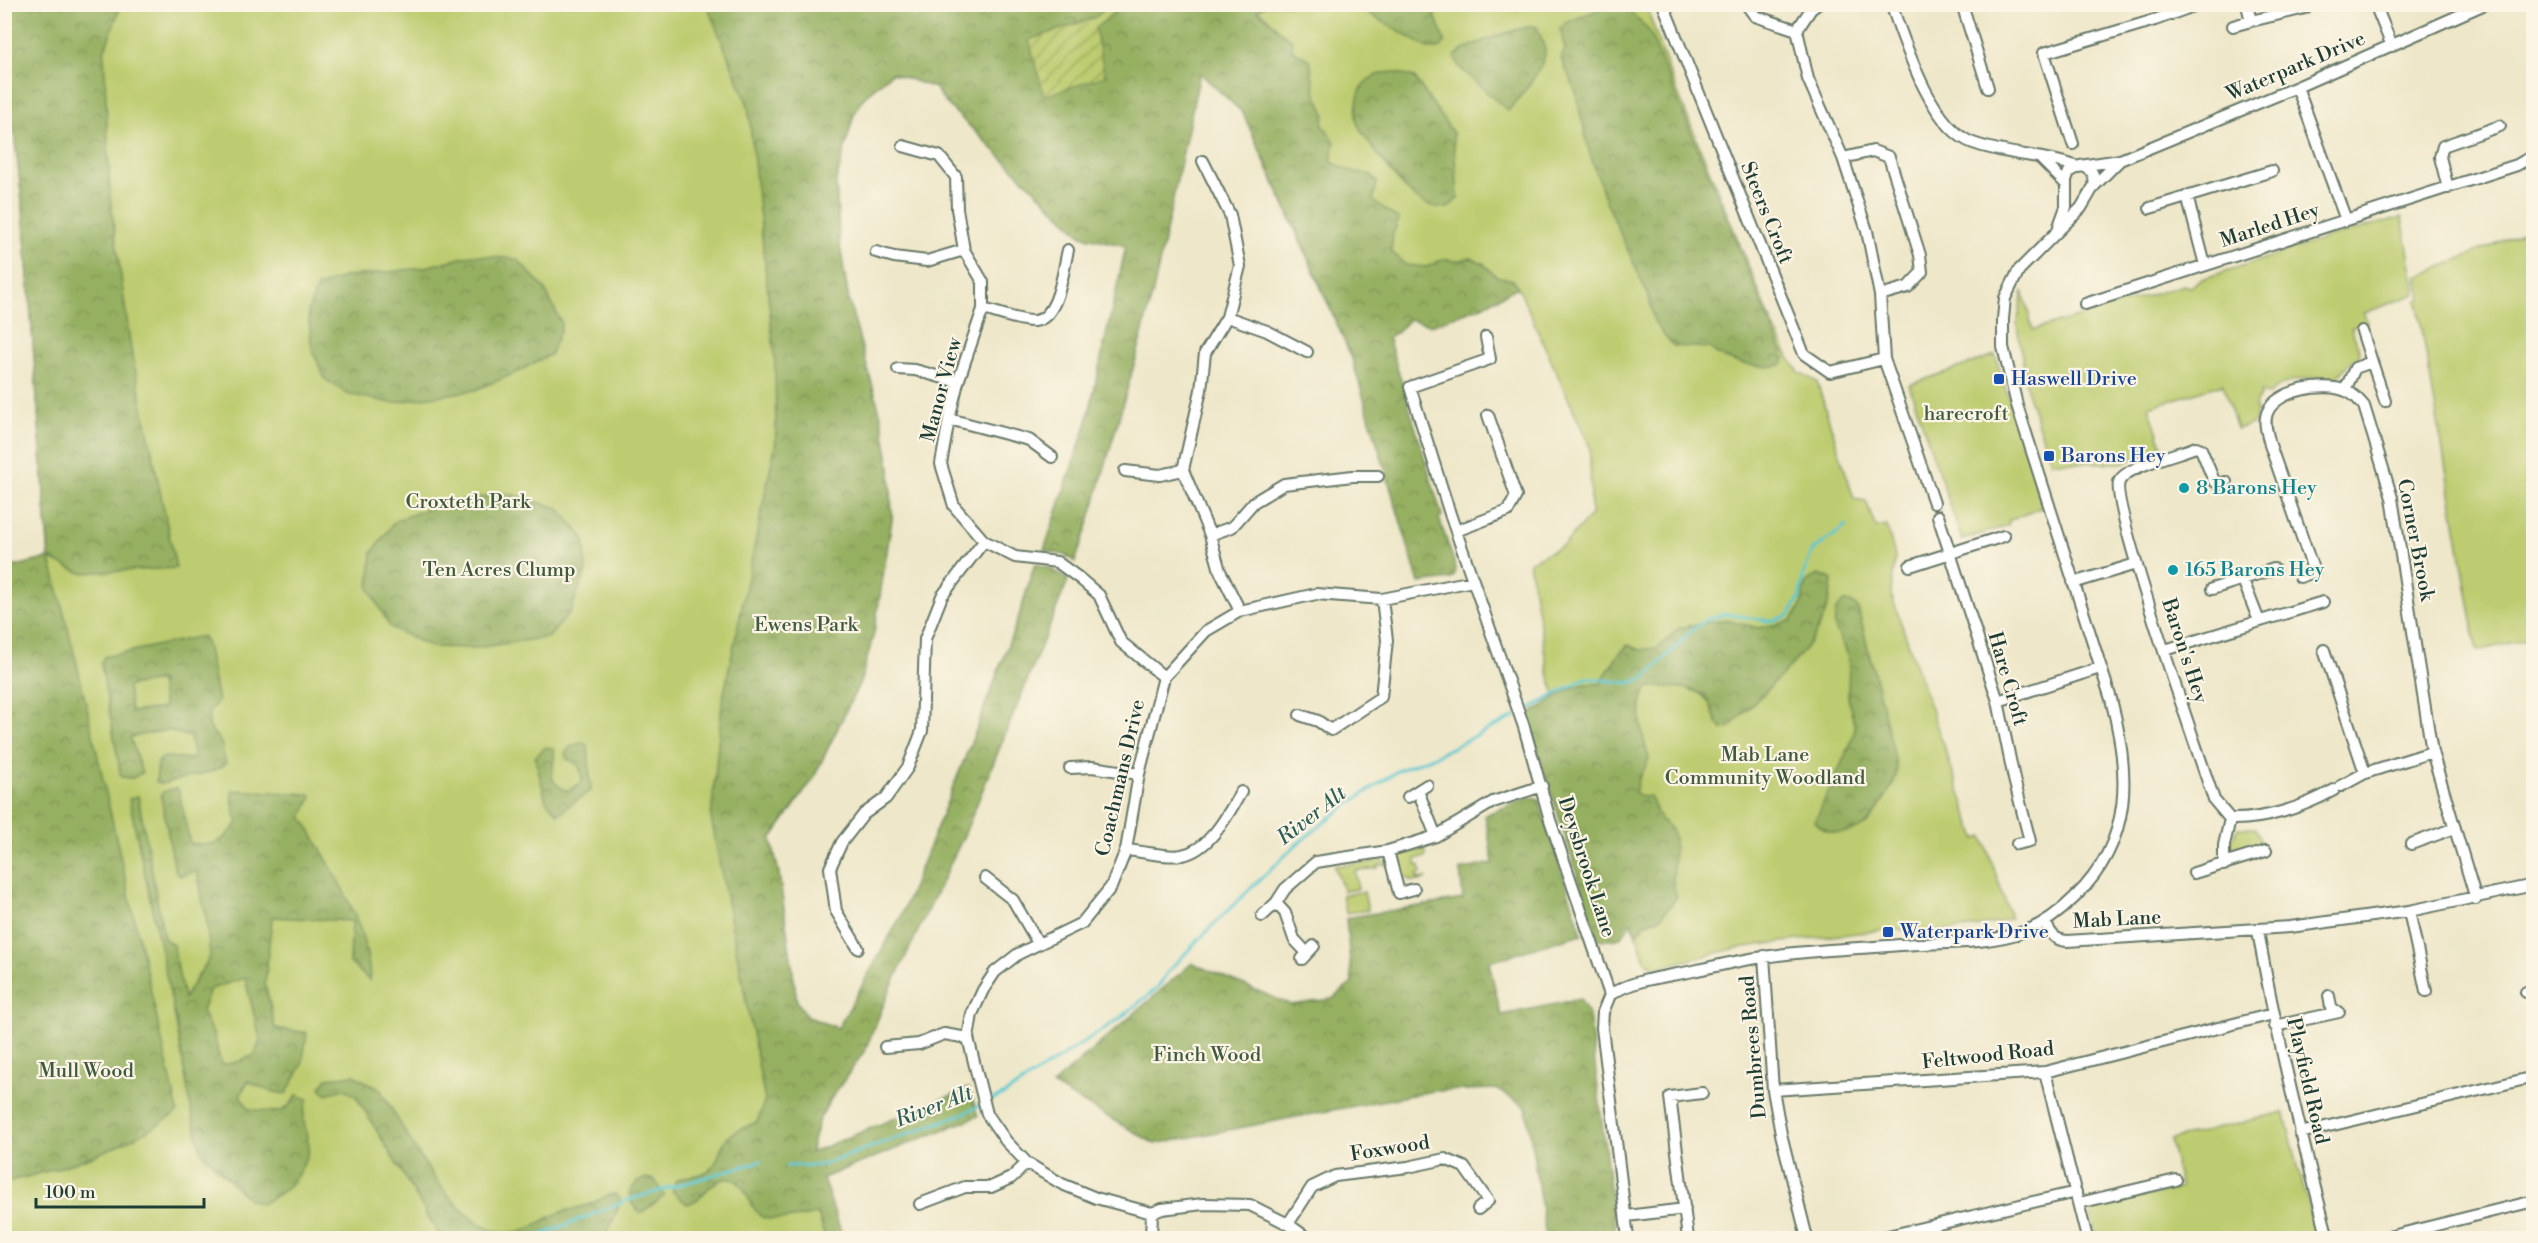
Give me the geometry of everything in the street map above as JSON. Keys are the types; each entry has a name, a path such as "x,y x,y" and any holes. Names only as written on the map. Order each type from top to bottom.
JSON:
{"street":[{"name":"Steers Croft","path":"1663,4 1804,354 1830,372 1884,359"},
{"path":"1746,4 1755,16 1797,30"},
{"path":"1818,4 1811,9 1797,30 1808,78 1843,158 1867,231 1880,295 1884,359 1934,503"},
{"path":"1891,4 1914,69 1942,117 1956,134 1979,145 2078,166 2092,172 2092,188 2077,194 2041,159"},
{"path":"1962,4 1988,88"},
{"path":"2073,144 2043,53 2155,20 2199,4"},
{"path":"2233,26 2306,8 2304,4"},
{"path":"2375,4 2392,46"},
{"name":"Waterpark Drive","path":"2058,229 2066,207 2069,172 2078,166 2120,160 2392,46 2485,4"},
{"path":"2247,5 2251,21"},
{"name":"Marled Hey","path":"2296,87 2346,220"},
{"path":"2448,188 2440,157 2443,146 2500,126"},
{"name":"Manor View","path":"903,146 939,156 956,177 957,209 964,250 983,282 983,309 958,382 941,464 954,506 984,541 1015,557 1058,562 1079,578 1099,595 1121,642 1164,677"},
{"path":"1843,158 1873,151 1889,157 1920,255 1922,272 1908,287 1880,295"},
{"name":"Marled Hey","path":"2085,304 2517,165 2534,154"},
{"name":"Waterpark Drive","path":"2045,922 2071,901 2091,879 2109,852 2120,822 2124,790 2122,747 2111,699 2017,405 2003,338 2003,309 2012,283 2029,259 2081,208 2092,188 2120,160"},
{"path":"1203,161 1230,215 1240,266 1227,316 1205,353 1201,390 1183,470 1210,535 1220,571 1240,611"},
{"path":"2150,208 2272,171"},
{"name":"Marled Hey","path":"2187,196 2205,266"},
{"path":"876,252 927,261 964,250"},
{"path":"983,309 1033,322 1045,318 1055,304 1068,250"},
{"path":"1227,316 1267,331 1307,352"},
{"path":"2362,331 2385,400"},
{"name":"Deysbrook Lane","path":"1486,337 1490,359 1410,387 1451,517 1524,727 1550,820 1610,994"},
{"path":"2300,577 2314,572 2270,445 2265,424 2266,415 2270,408 2285,395 2301,390 2330,388 2345,390 2355,368 2372,362"},
{"path":"898,369 915,370 958,382"},
{"name":"Corner Brook","path":"2345,390 2356,396 2364,406 2392,498 2432,752 2476,899"},
{"path":"1456,531 1508,511 1516,496 1488,415"},
{"path":"949,419 1029,440 1052,457"},
{"name":"Baron's Hey","path":"2226,482 2220,484 2214,481 2205,454 2196,447 2130,470 2119,482 2117,494 2136,564 2214,800 2230,819"},
{"path":"1125,471 1160,475 1183,470"},
{"path":"1210,535 1232,527 1254,502 1284,484 1353,476 1378,476"},
{"name":"Hare Croft","path":"1938,516 1998,701 2030,841 2017,844"},
{"path":"1910,566 2004,536"},
{"path":"858,948 836,911 830,868 842,842 864,814 886,798 908,767 922,731 925,639 942,596 984,541"},
{"path":"2073,584 2136,564"},
{"path":"2212,589 2274,569"},
{"path":"2243,580 2259,621"},
{"name":"Coachmans Drive","path":"1307,1239 1288,1224 1250,1205 1203,1204 1162,1209 1152,1213 1096,1198 1070,1188 1027,1162 1006,1141 987,1110 968,1038 972,1014 983,990 995,972 1018,954 1082,923 1111,887 1126,850 1139,774 1164,677 1206,632 1240,611 1316,594 1382,599 1473,581"},
{"path":"1300,716 1318,721 1330,730 1381,697 1387,640 1382,599"},
{"path":"2165,650 2323,602"},
{"path":"2324,650 2365,773"},
{"path":"1998,701 2100,668"},
{"path":"2224,865 2224,845 2230,819 2277,813 2318,799 2365,773 2432,752"},
{"path":"1070,768 1092,766 1139,774"},
{"path":"1262,916 1276,903 1285,889 1316,862 1388,851 1436,837 1493,802 1542,786"},
{"path":"1417,791 1436,837"},
{"path":"1126,850 1181,855 1202,846 1226,817 1242,792"},
{"path":"2411,844 2455,828"},
{"path":"1388,851 1399,893 1414,890"},
{"path":"2194,873 2266,851"},
{"path":"986,878 1013,900 1038,943"},
{"name":"Mab Lane","path":"1610,994 1620,988 1641,982 1764,956 1976,940 2015,934 2045,922 2050,934 2067,941 2258,931 2409,911 2476,899 2534,885"},
{"path":"1276,903 1285,913 1294,939 1308,952"},
{"path":"2409,911 2426,992"},
{"name":"Playfield Road","path":"2258,931 2274,1020 2300,1133 2328,1239"},
{"name":"Dumbrees Road","path":"1764,956 1773,1090 1781,1134 1807,1239"},
{"path":"1610,994 1603,1012 1602,1028 1627,1216 1628,1239"},
{"name":"Feltwood Road","path":"1773,1090 2045,1072 2274,1020 2336,1012 2329,996"},
{"path":"885,1047 919,1044 944,1034 968,1038"},
{"path":"2045,1072 2087,1239"},
{"path":"2300,1133 2534,1077"},
{"path":"1688,1239 1670,1097 1702,1093"},
{"name":"Foxwood","path":"1288,1224 1312,1187 1335,1176 1408,1167 1445,1159 1464,1167 1488,1201 1478,1209"},
{"path":"920,1204 965,1187 991,1186 1011,1178 1027,1162"},
{"path":"1879,1239 2077,1197 2176,1180"},
{"path":"2384,1239 2534,1201"},
{"path":"1627,1216 1685,1209"},
{"path":"1151,1239 1152,1213"}],"green space":[{"name":"Ewens Park","path":"1139,4 1265,5 1257,11 1292,40 1292,50 1310,60 1315,91 1325,114 1322,124 1335,142 1331,162 1355,173 1372,175 1377,183 1373,201 1399,219 1393,234 1391,251 1406,265 1427,267 1443,259 1454,261 1471,258 1483,263 1496,276 1513,280 1518,287 1482,306 1431,325 1409,319 1397,332 1388,337 1442,516 1439,518 1456,568 1455,575 1451,579 1419,583 1351,356 1304,246 1243,113 1200,73 1155,283 1090,519 1075,562 1065,555 1044,550 1087,422 1126,246 1082,236 945,102 935,88 892,73 866,95 854,114 836,181 839,239 849,302 881,416 890,468 892,519 874,633 861,680 813,779 771,839 779,874 797,1002 808,1017 838,1028 901,916 975,733 1019,616 1035,564 1049,568 1068,580 965,833 890,989 865,1050 830,1100 818,1122 810,1153 969,1088 978,1116 823,1178 843,1238 825,1238 818,1214 781,1219 762,1217 753,1207 742,1187 732,1179 719,1181 696,1200 687,1204 673,1192 675,1181 702,1174 710,1169 716,1162 725,1141 731,1135 757,1122 765,1100 711,818 722,703 776,441 775,361 748,105 707,5 1105,5 1105,9 1096,17 1029,41 1095,28 1116,12"},
{"name":"Mull Wood","path":"4,5 121,5 104,52 110,197 131,350 176,568 81,573 50,559 76,660 178,1112 137,1136 95,1155 5,1182 5,569 49,558 23,209 5,52"},
{"name":"Croxteth Park","path":"5,5 1105,5 1082,236 945,102 935,88 892,73 866,95 854,114 836,181 839,239 849,302 881,416 890,468 892,519 874,633 861,680 813,779 771,839 779,874 797,1002 808,1017 838,1028 901,917 975,733 1019,616 1035,564 1049,568 1068,580 965,833 890,989 865,1050 830,1100 818,1122 806,1168 825,1238 5,1238 4,569 49,558 23,209 5,52"},
{"path":"1105,5 1139,5 1116,12 1095,28 1105,76 1044,96 1029,40 1096,17 1105,9"},
{"name":"Mab Lane Community Woodland","path":"1265,5 1650,5 1650,17 1672,79 1773,325 1799,372 1817,382 1854,499 1866,501 1876,528 1887,526 1895,556 1891,594 1976,839 1983,837 2011,918 1997,923 1962,929 1920,932 1891,929 1737,948 1656,968 1645,961 1549,677 1529,562 1564,545 1591,515 1590,447 1518,287 1482,306 1431,325 1409,319 1397,332 1351,356 1243,113 1199,72 1251,15"},
{"path":"1359,5 1431,5 1445,42 1439,49 1430,49 1366,12"},
{"path":"1610,5 1630,5 1630,11 1649,31 1785,359 1781,365 1754,366 1725,358 1710,348 1674,346 1654,321 1649,298 1606,201 1589,151 1575,89 1561,59 1565,49 1560,29 1567,22"},
{"path":"1532,26 1537,27 1545,50 1544,57 1531,82 1508,111 1459,67 1455,57 1478,43"},
{"path":"1394,72 1414,77 1453,133 1458,198 1448,208 1428,205 1411,194 1375,151 1357,122 1358,96 1364,84 1374,76"},
{"path":"2402,217 2416,294 2364,313 2367,322 2351,328 2360,352 2359,357 2351,361 2336,378 2301,379 2284,384 2269,394 2260,392 2261,395 2255,405 2257,410 2255,423 2237,429 2223,384 2149,407 2163,449 2120,463 2051,462 2028,395 2017,325 2023,291 2033,330 2184,285 2191,287 2199,280 2333,236"},
{"path":"2533,228 2533,638 2477,651 2417,300 2421,299 2417,277"},
{"path":"472,255 517,259 544,288 561,322 561,329 550,355 475,390 392,403 347,394 325,379 312,349 308,311 317,287 344,277 422,268"},
{"name":"harecroft","path":"1995,355 2043,507 2008,521 2009,525 1962,540 1909,385"},
{"name":"Ten Acres Clump","path":"506,493 558,508 584,538 586,571 570,612 549,637 476,648 431,647 390,627 369,588 372,553 395,521 437,505"},
{"path":"1819,575 1832,579 1829,602 1821,624 1795,661 1729,728 1722,729 1717,723 1710,704 1699,693 1683,688 1649,687 1644,694 1640,712 1649,759 1635,792 1642,797 1650,796 1660,819 1672,829 1674,840 1673,887 1677,897 1660,918 1646,923 1636,934 1632,922 1615,940 1598,939 1527,717 1561,693 1580,685 1600,684 1617,656 1628,645 1639,650 1657,648 1679,628 1710,622 1726,620 1759,628 1791,621 1800,608 1806,584"},
{"path":"1844,602 1851,602 1858,608 1895,758 1896,776 1878,809 1866,824 1860,828 1839,833 1826,830 1815,821 1855,729 1848,697 1849,662 1846,650 1834,626 1836,610"},
{"path":"202,636 207,644 218,701 208,713 210,728 221,743 226,764 213,771 161,784 156,782 158,762 164,757 194,759 190,737 168,730 130,737 142,773 132,778 121,777 101,664 104,657","holes":["160,681 164,708 131,712 128,686"]},
{"path":"582,742 588,746 591,790 558,814 546,801 535,757 546,747 554,749 552,778 555,783 568,791 582,782 582,777 579,767 567,759 565,753 570,747"},
{"path":"176,788 179,791 190,843 207,844 218,842 238,823 233,806 232,790 312,796 302,816 346,895 368,959 370,981 350,963 352,921 272,917 265,984 275,1028 307,1033 302,1065 286,1094 269,1091 248,1081 240,1096 249,1109 271,1112 287,1108 297,1095 308,1099 304,1117 309,1147 304,1163 292,1183 261,1204 248,1199 201,1151 192,1114 176,1022 129,799 138,796 164,938 173,945 184,998 210,957 207,922 197,871 180,876 175,871 161,797 163,792","holes":["245,978 260,1039 255,1055 221,1065 214,1036 202,1011 210,989"]},
{"name":"Finch Wood","path":"1529,797 1539,800 1582,934 1489,962 1501,1015 1580,999 1589,1015 1616,1238 1546,1238 1526,1107 1496,1089 1433,1091 1155,1144 1052,1085 1192,963 1291,1005 1332,999 1352,983 1346,918 1463,899 1460,870 1493,863 1485,815"},
{"path":"2239,828 2256,828 2262,846 2240,853 2231,850 2231,839"},
{"path":"1425,849 1426,857 1416,859 1416,865 1420,865 1421,874 1417,875 1418,879 1428,878 1414,881 1405,878 1402,875 1399,858 1403,854"},
{"path":"1381,859 1389,865 1378,865 1378,868 1355,871 1358,889 1344,891 1334,866"},
{"path":"1364,892 1368,910 1346,913 1342,895"},
{"path":"354,1075 379,1088 435,1179 454,1202 474,1220 495,1231 517,1233 559,1213 615,1194 620,1199 619,1204 606,1238 441,1238 356,1096 345,1089 326,1094 320,1088 327,1078"},
{"path":"2284,1112 2315,1238 2096,1238 2090,1210 2181,1188 2170,1140"},
{"path":"646,1178 655,1180 664,1196 641,1213 632,1204 629,1193 637,1182"}],"waterway":[{"name":"River Alt","path":"1522,713 1586,678 1629,683 1645,678 1691,631 1707,619 1726,614 1770,621 1788,616 1799,599 1804,572 1813,550 1847,526"},
{"name":"River Alt","path":"786,1166 822,1165 960,1115 1005,1094 1119,1019 1157,988 1170,969 1217,921 1296,845 1340,810 1399,770 1433,757 1516,716"},
{"name":"River Alt","path":"534,1238 628,1200 761,1161"}],"place":[{"name":"Haswell Drive","path":"1999,379"},
{"name":"Barons Hey","path":"2049,456"},
{"name":"8 Barons Hey","path":"2184,488"},
{"name":"165 Barons Hey","path":"2173,570"},
{"name":"Waterpark Drive","path":"1888,932"}]}
